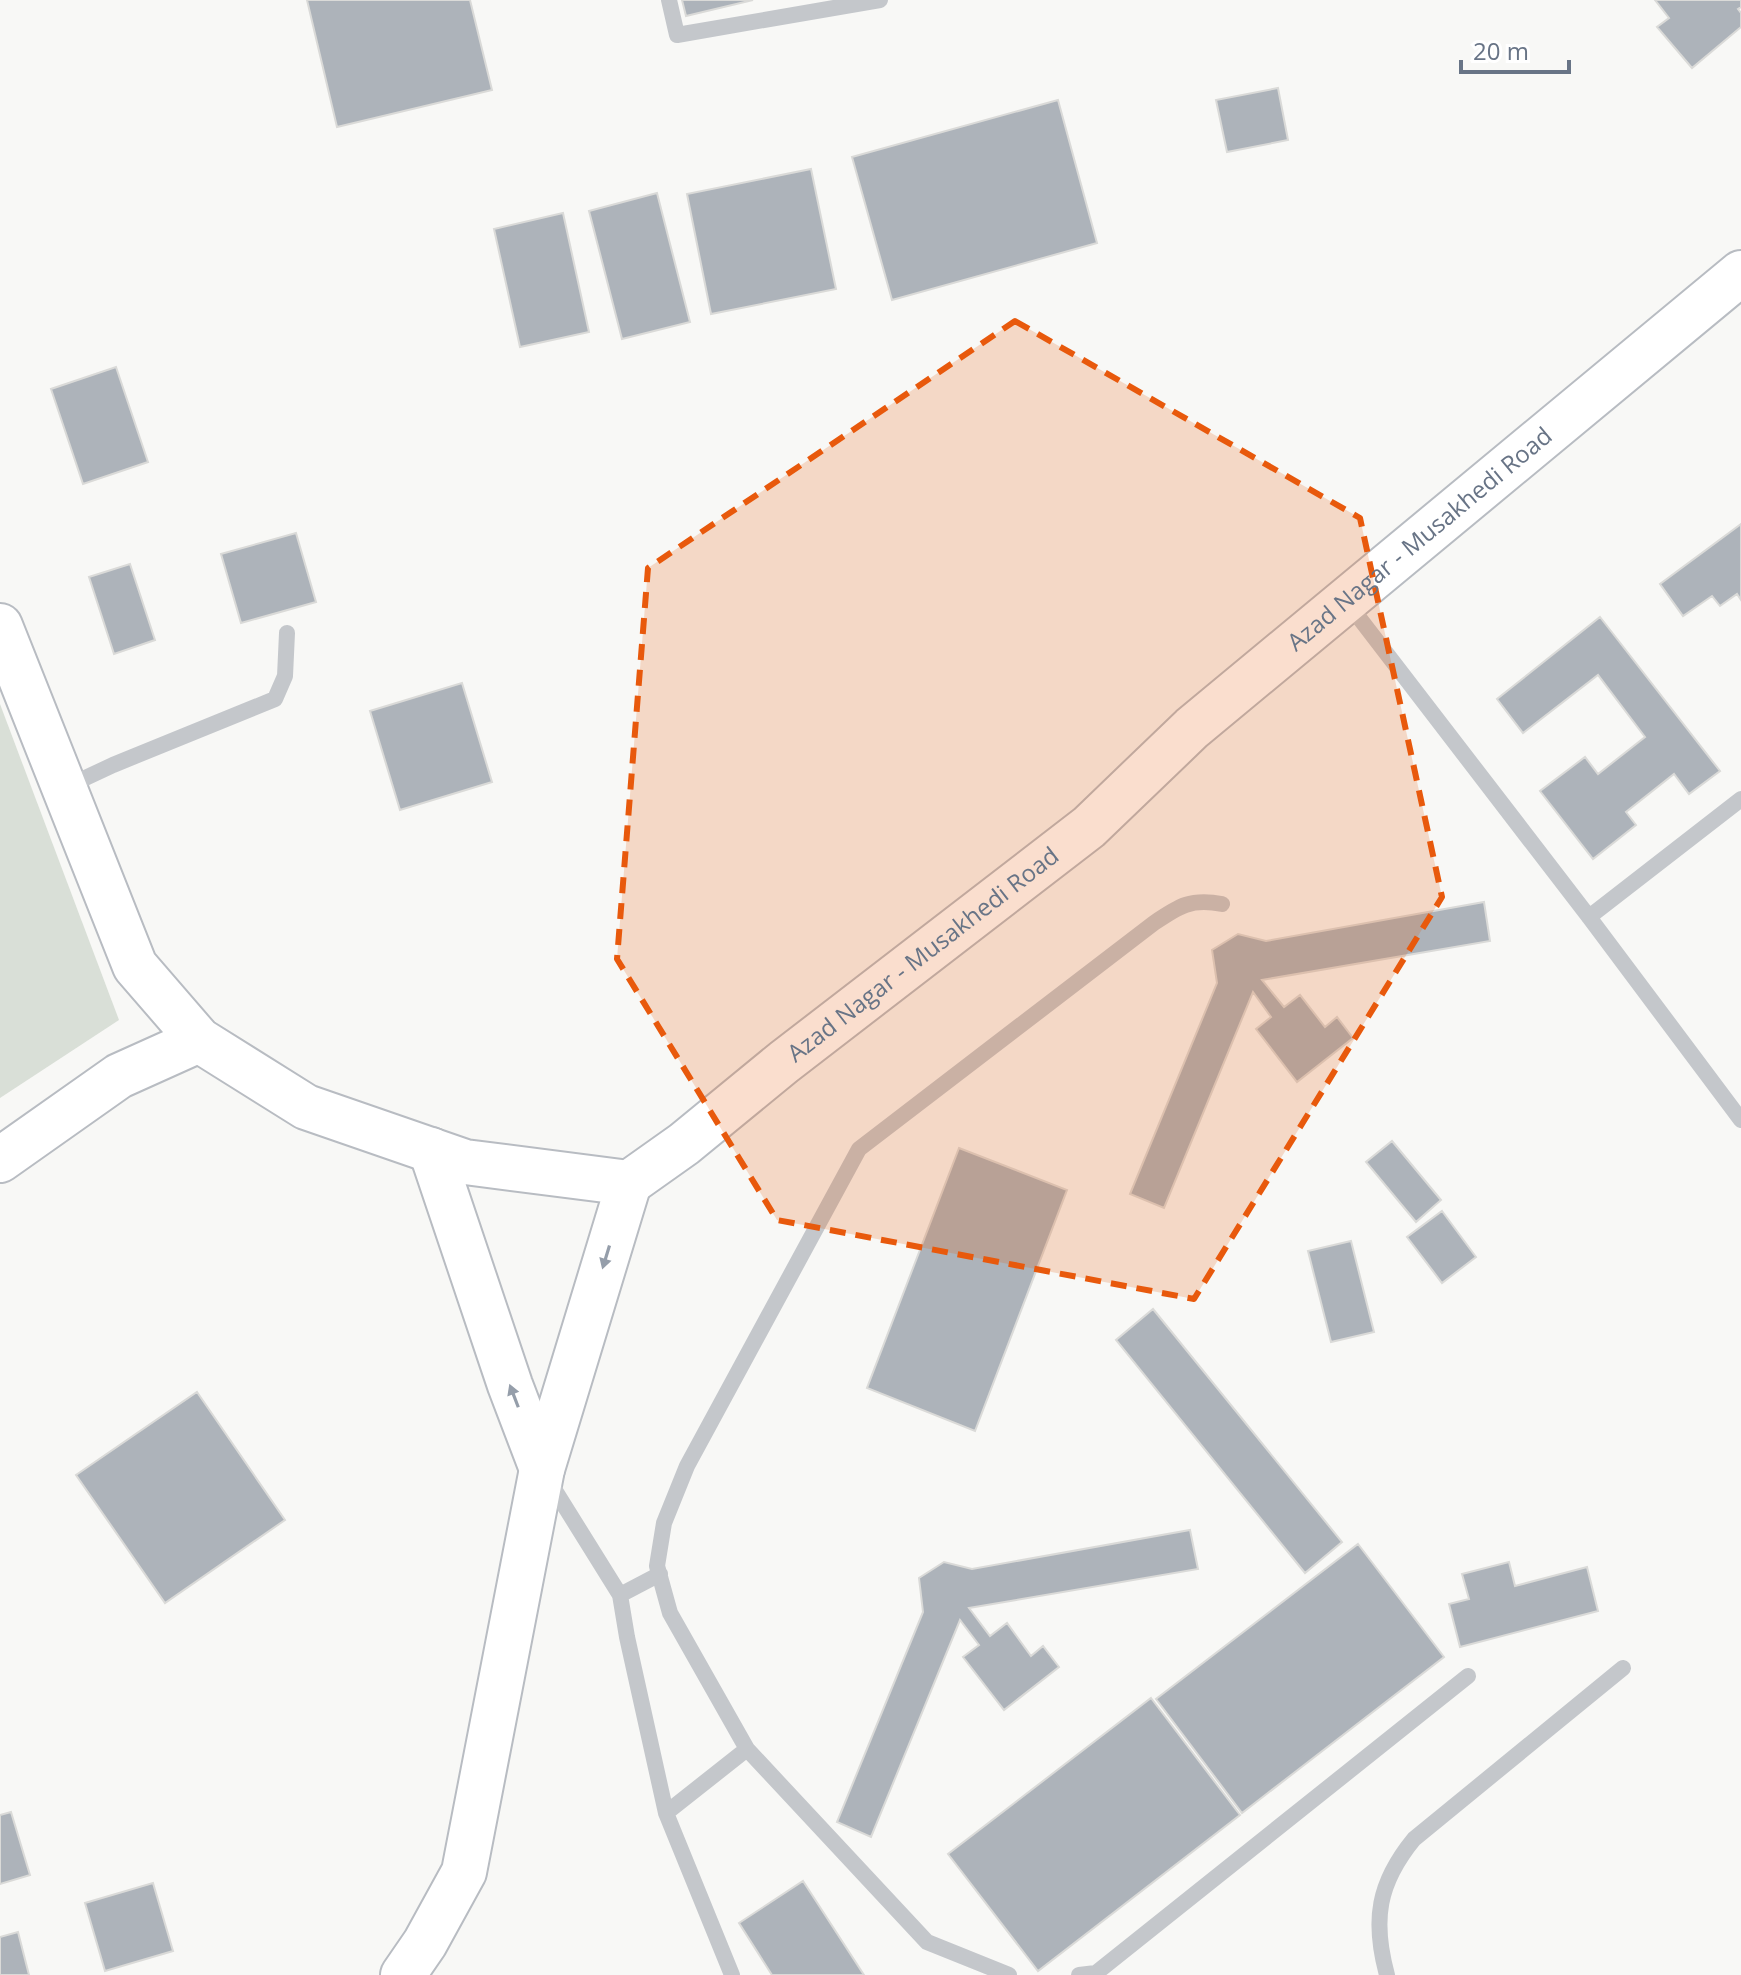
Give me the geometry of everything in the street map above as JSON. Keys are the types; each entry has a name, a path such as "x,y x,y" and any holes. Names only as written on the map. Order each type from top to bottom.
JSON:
{"street":[{"name":"Azad Nagar - Musakhedi Road","path":"629,1183 684,1144 784,1062 1089,827 1192,728 1741,273"},
{"path":"0,626 135,966 199,1040 306,1107 465,1162 629,1183 542,1469 464,1872 425,1943 403,1975"},
{"path":"0,1160 119,1076 199,1040"},
{"path":"431,1150 510,1385 542,1469"}],"lane":[{"path":"669,0 677,35 880,0"},
{"path":"1346,600 1741,1120"},
{"path":"64,788 275,699 285,676 287,633"},
{"path":"1589,917 1741,799"},
{"path":"1009,1975 927,1942 747,1749 670,1613 657,1566 664,1523 687,1466 859,1149 1154,923 1184,903 1222,904"},
{"path":"542,1469 620,1595 666,1813 732,1975"},
{"path":"620,1595 660,1574"},
{"path":"1387,1975 1379,1920 1384,1884 1397,1859 1414,1839 1623,1668"},
{"path":"1079,1975 1096,1973 1468,1676"},
{"path":"666,1813 747,1749"}],"highlighted area":[{"path":"1015,321 1360,518 1442,897 1194,1299 777,1220 617,959 648,568"}],"shaded area":[{"path":"0,704 119,1020 0,1098"}],"building":[{"path":"307,0 470,0 492,90 337,127"},
{"path":"682,0 753,0 686,16"},
{"path":"1655,0 1741,0 1738,9 1741,27 1692,68 1657,27 1669,18"},
{"path":"1278,88 1288,140 1227,152 1216,100"},
{"path":"1058,100 1097,243 892,300 852,157"},
{"path":"811,169 836,289 711,314 687,194"},
{"path":"657,193 690,322 622,339 589,211"},
{"path":"563,213 589,332 520,347 494,229"},
{"path":"116,367 148,462 83,484 51,389"},
{"path":"1741,524 1741,600 1737,594 1720,606 1712,596 1683,616 1660,584"},
{"path":"296,533 316,602 241,623 221,554"},
{"path":"130,564 155,640 114,654 89,577"},
{"path":"1600,617 1720,771 1689,794 1674,774 1626,812 1636,825 1593,859 1540,791 1585,757 1598,774 1645,737 1598,675 1523,733 1497,699"},
{"path":"462,683 492,782 400,810 370,711"},
{"path":"1484,902 1490,941 1262,980 1284,1007 1300,995 1325,1027 1337,1017 1353,1038 1297,1082 1256,1029 1271,1017 1253,992 1164,1208 1130,1194 1217,983 1212,950 1238,934 1266,941"},
{"path":"1392,1141 1441,1200 1416,1222 1366,1162"},
{"path":"959,1148 1067,1190 975,1431 867,1388"},
{"path":"1442,1211 1476,1257 1442,1283 1407,1237"},
{"path":"1351,1241 1374,1332 1331,1342 1308,1251"},
{"path":"1153,1309 1342,1542 1305,1573 1116,1340"},
{"path":"197,1392 285,1520 165,1603 76,1475"},
{"path":"1190,1530 1198,1569 969,1608 990,1636 1007,1623 1031,1656 1043,1646 1059,1667 1004,1710 963,1657 979,1645 960,1620 871,1837 837,1822 923,1612 919,1578 944,1562 972,1569"},
{"path":"1358,1544 1444,1657 1242,1813 1156,1699"},
{"path":"1509,1562 1515,1586 1587,1567 1598,1611 1460,1647 1449,1604 1469,1599 1462,1574"},
{"path":"1151,1698 1240,1815 1038,1971 948,1854"},
{"path":"11,1812 30,1875 0,1884 0,1815"},
{"path":"803,1881 864,1975 772,1975 739,1923"},
{"path":"153,1883 173,1951 105,1971 85,1903"},
{"path":"18,1932 29,1975 0,1975 0,1937"}]}
